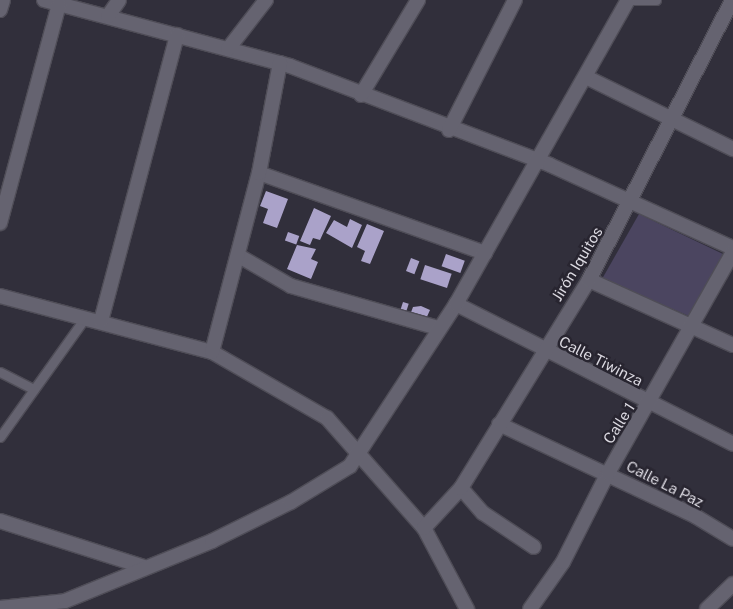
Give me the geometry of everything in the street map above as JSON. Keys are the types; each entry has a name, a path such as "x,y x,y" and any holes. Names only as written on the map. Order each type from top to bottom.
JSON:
{"street":[{"path":"0,10 2,0"},
{"path":"44,0 280,63 449,130 538,160 631,205 733,248"},
{"path":"108,16 119,0"},
{"path":"228,49 266,0"},
{"path":"361,95 418,0"},
{"path":"449,130 516,0"},
{"path":"0,608 62,605 144,567 212,541 291,502 350,466 438,328 456,304 628,0"},
{"name":"Jirón Iquitos","path":"424,528 461,488 542,349 589,280 631,205 674,121 732,0"},
{"path":"0,224 59,5"},
{"path":"101,321 177,35"},
{"path":"212,352 239,256 259,173 280,63"},
{"path":"586,77 733,149"},
{"path":"259,173 485,253"},
{"name":"Calle 1","path":"530,609 563,562 608,473 650,405 733,252"},
{"path":"239,256 291,286 438,328"},
{"path":"589,280 733,345"},
{"path":"0,296 101,321 212,352 328,418 424,528 467,609"},
{"name":"Calle Tiwinza","path":"456,304 650,405 733,444"},
{"name":"Calle La Paz","path":"499,424 608,473 733,539"},
{"path":"461,488 498,525 534,547"},
{"path":"0,521 144,567"},
{"path":"707,609 733,584"}],"lane":[{"path":"633,0 656,0"},
{"path":"0,437 85,318"},
{"path":"0,372 34,390"}],"shaded area":[{"path":"639,214 723,254 689,316 602,279"}],"building":[{"path":"266,191 288,199 277,228 263,223 268,209 260,206"},
{"path":"314,208 331,216 320,240 313,238 310,245 300,241"},
{"path":"350,219 362,225 352,248 326,233 334,220 347,227"},
{"path":"367,224 384,231 370,264 361,261 365,251 357,247"},
{"path":"288,232 299,236 296,245 285,240"},
{"path":"297,245 316,249 311,259 318,262 311,279 287,269"},
{"path":"446,254 465,261 460,273 442,266"},
{"path":"411,258 419,261 414,274 406,271"},
{"path":"425,265 452,274 447,288 420,279"},
{"path":"403,302 409,304 406,312 400,311"},
{"path":"421,306 430,310 425,321 410,315 413,307"}]}
